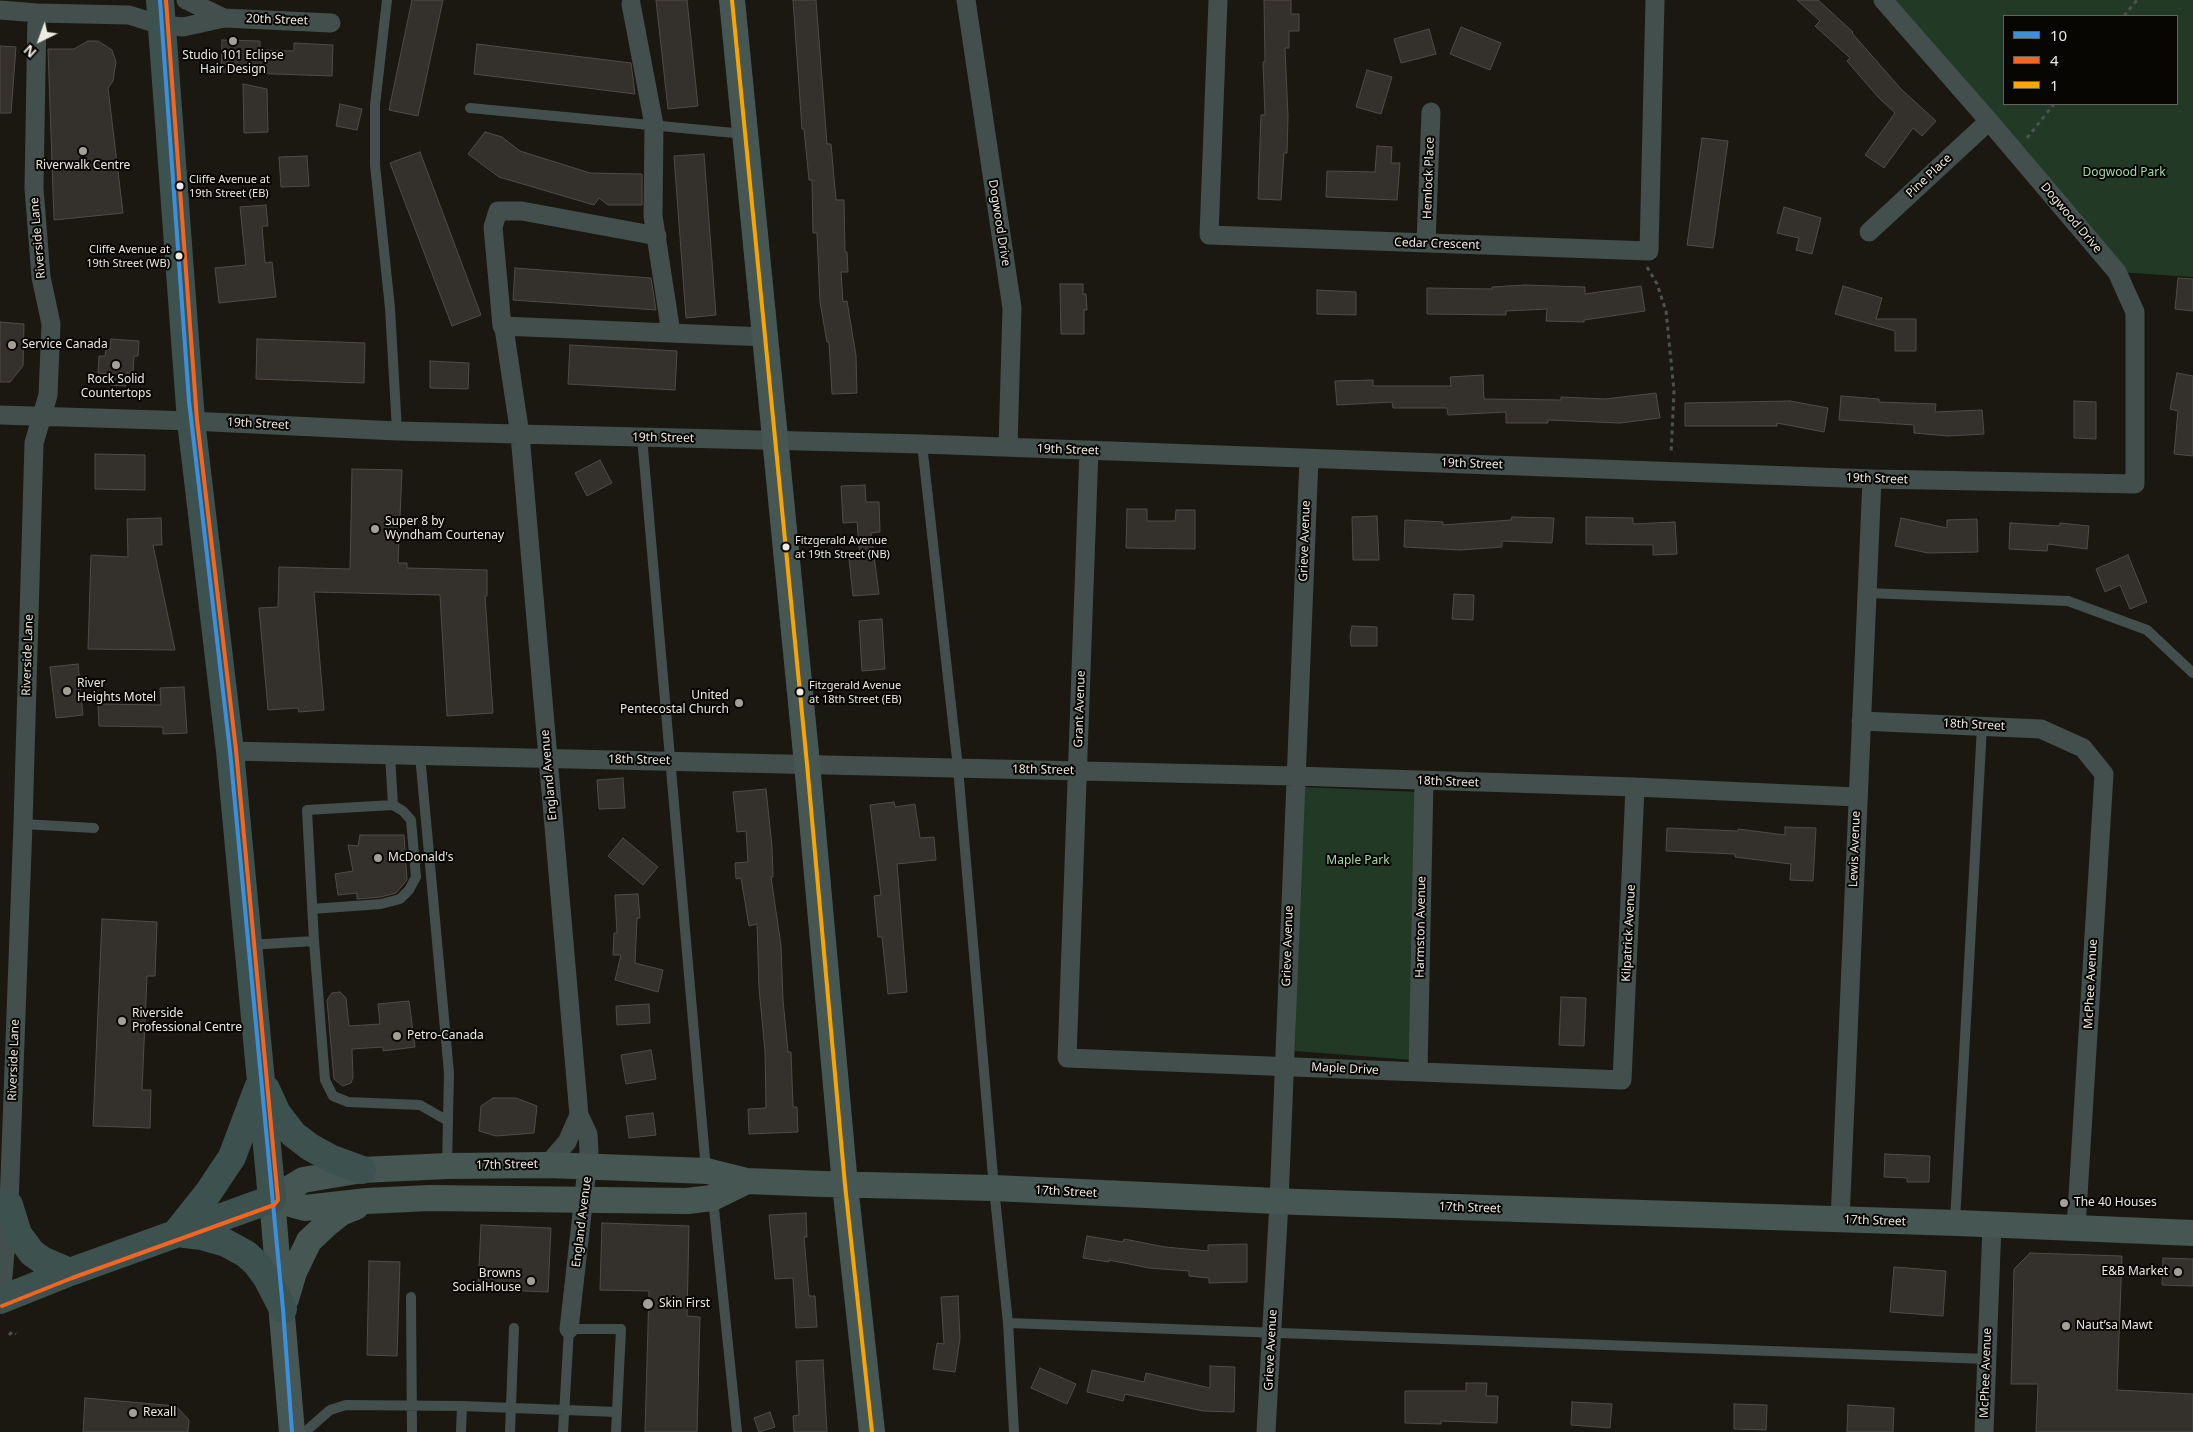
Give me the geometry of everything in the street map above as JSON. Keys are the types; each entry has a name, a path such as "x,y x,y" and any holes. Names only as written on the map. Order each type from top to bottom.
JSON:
{"main road":[{"path":"161,12 191,421 230,751 272,1199"},
{"path":"261,1079 278,1113 294,1134 310,1147 332,1159 362,1170"},
{"path":"176,1233 208,1193 232,1157 261,1079"},
{"name":"17th Street","path":"1,1300 70,1272 272,1199"},
{"path":"9,1205 18,1234 32,1253 42,1260 70,1272"},
{"path":"176,1233 202,1236 226,1243 246,1254 256,1263 267,1278 282,1309"}],"street":[{"name":"20th Street","path":"186,0 224,18"},
{"path":"732,0 808,764 845,1185 872,1432"},
{"name":"Dogwood Drive","path":"966,0 1012,308 1008,447"},
{"name":"Cedar Crescent","path":"1218,0 1209,235 1635,251"},
{"path":"1635,251 1649,251 1655,0"},
{"name":"Dogwood Drive","path":"1883,0 2016,152 2117,272 2135,312 2135,484"},
{"path":"631,4 654,125 653,216 670,332"},
{"name":"20th Street","path":"0,10 36,13 129,15 161,12 183,27 224,18 331,22"},
{"name":"Riverside Lane","path":"1,1300 9,1205 34,443 48,395 51,324 41,277 34,188 36,13"},
{"name":"Hemlock Place","path":"1426,243 1431,112"},
{"name":"Pine Place","path":"1869,232 1989,121"},
{"name":"England Avenue","path":"569,1329 589,1166 588,1134 580,1116 520,435 504,328 502,326 493,228 498,211 522,211 657,236"},
{"path":"502,326 766,336"},
{"name":"19th Street","path":"0,414 397,431 922,444 1309,459 1670,470 1872,479 2135,484"},
{"name":"Grant Avenue","path":"1067,1058 1089,450"},
{"name":"Grieve Avenue","path":"1266,1432 1279,1202 1309,459"},
{"name":"Lewis Avenue","path":"1840,1220 1872,479"},
{"name":"18th Street","path":"1861,721 2041,729 2083,748"},
{"name":"McPhee Avenue","path":"2076,1228 2104,774 2083,748"},
{"name":"18th Street","path":"230,751 1295,776 1635,787 1857,797"},
{"name":"Harmston Avenue","path":"1418,1072 1424,781"},
{"name":"Kilpatrick Avenue","path":"1622,1080 1635,787"},
{"name":"Maple Drive","path":"1067,1058 1622,1080"},
{"path":"547,1165 567,1142 580,1116"},
{"name":"17th Street","path":"272,1199 303,1180 362,1170 447,1166 547,1165 706,1171 748,1181 994,1188 1279,1202 1955,1223 2193,1233"},
{"name":"17th Street","path":"272,1199 305,1208 367,1201 429,1198 687,1201 712,1198 748,1181"},
{"path":"272,1199 292,1432"},
{"path":"282,1309 294,1272 309,1241 326,1224 341,1213 367,1201"},
{"name":"McPhee Avenue","path":"1984,1432 1992,1225"}],"lane":[{"path":"387,0 375,106 375,165 390,308 397,431"},
{"path":"470,108 746,134"},
{"path":"642,437 706,1171"},
{"path":"922,444 958,768 994,1188 1008,1323 1014,1432"},
{"path":"1867,594 2068,601 2147,630 2193,673"},
{"path":"1955,1223 1982,726"},
{"path":"390,755 393,805"},
{"path":"420,755 449,1073 447,1166"},
{"path":"312,908 380,904 400,899 410,890 416,877 411,820 404,810 393,805 307,810 312,908 314,942 326,1080 333,1096 348,1102 420,1105 448,1121"},
{"path":"23,824 94,828"},
{"path":"248,945 314,942"},
{"path":"712,1198 737,1432"},
{"path":"410,1297 412,1432"},
{"path":"1008,1323 1987,1359"},
{"path":"510,1432 514,1328"},
{"path":"562,1432 569,1329 621,1329 616,1432"},
{"path":"305,1432 330,1410 346,1405 462,1406 617,1412"},
{"path":"461,1432 462,1406"}],"path":[{"path":"2125,15 2137,0"},
{"path":"2016,152 2053,105"},
{"path":"1635,251 1657,284 1666,311 1674,391 1670,470"},
{"path":"9,1335 12,1332 16,1334"}],"green space":[{"name":"Dogwood Park","path":"1883,0 2193,0 2193,277 2117,272"},
{"name":"Maple Park","path":"1300,787 1419,792 1413,1060 1295,1051"}],"building":[{"path":"412,0 443,0 418,116 389,110"},
{"path":"656,0 687,0 698,106 668,109"},
{"path":"793,0 816,0 827,144 831,144 836,200 844,200 845,252 847,252 848,272 841,272 843,302 847,301 856,356 857,393 832,394 829,342 827,342 820,302 817,233 813,233 812,180 809,180 804,129 802,129"},
{"path":"1264,0 1291,0 1291,14 1299,14 1299,31 1289,31 1289,48 1285,48 1288,116 1287,153 1284,153 1281,200 1258,199 1261,115 1265,115 1263,62 1265,62"},
{"path":"1797,0 1818,0 1853,32 1901,89 1936,121 1922,136 1913,128 1884,168 1865,155 1895,113 1878,97 1847,61 1850,58 1815,26 1820,21"},
{"path":"1461,27 1501,43 1490,70 1450,54"},
{"path":"1429,29 1436,54 1401,63 1394,39"},
{"path":"222,40 260,41 260,50 294,51 294,43 333,45 332,76 221,72"},
{"name":"Riverwalk Centre","path":"88,41 98,41 112,50 116,62 113,81 108,88 123,213 54,220 48,49 74,49"},
{"path":"477,44 631,63 635,94 474,74"},
{"path":"0,46 16,47 11,113 0,113"},
{"path":"1367,70 1392,77 1381,114 1356,107"},
{"path":"243,84 267,89 268,132 244,133"},
{"path":"340,104 362,109 357,130 336,126"},
{"path":"485,132 502,137 520,151 590,173 642,174 642,205 608,205 599,198 594,205 499,177 468,154"},
{"path":"1702,138 1728,141 1713,248 1687,245"},
{"path":"1377,146 1392,147 1391,163 1400,163 1397,200 1326,197 1327,171 1375,172"},
{"path":"420,152 481,315 452,326 390,163"},
{"path":"704,154 716,315 686,318 674,156"},
{"path":"307,156 309,186 281,187 279,157"},
{"path":"266,205 268,226 262,226 265,263 272,262 276,297 219,303 215,268 246,265 240,207"},
{"path":"1784,207 1821,218 1812,254 1796,250 1799,238 1777,233"},
{"path":"515,268 651,278 656,310 513,300"},
{"path":"2178,278 2193,279 2193,311 2175,309"},
{"path":"1060,284 1083,284 1083,294 1086,294 1087,310 1084,310 1084,334 1061,334"},
{"path":"1525,285 1585,287 1585,294 1641,286 1645,311 1584,320 1584,322 1546,321 1547,309 1506,311 1506,315 1427,314 1427,288 1492,289 1492,287"},
{"path":"1843,286 1882,298 1876,319 1916,319 1916,351 1895,351 1895,331 1835,314"},
{"path":"1317,290 1356,292 1356,315 1317,314"},
{"name":"Service Canada","path":"0,322 24,324 23,366 10,382 0,382"},
{"name":"Rock Solid Countertops","path":"111,339 139,341 138,356 134,356 133,373 127,373 126,386 111,385 112,374 98,373 99,356 105,356 106,349 110,350"},
{"path":"257,339 365,343 364,383 256,379"},
{"path":"570,345 677,351 675,390 568,384"},
{"path":"430,361 469,363 468,389 430,388"},
{"path":"2177,373 2193,376 2193,456 2174,454 2178,411 2170,409"},
{"path":"1483,375 1484,399 1561,400 1561,397 1605,399 1656,393 1660,418 1620,423 1548,420 1548,423 1506,423 1506,412 1448,415 1447,408 1393,408 1392,402 1337,405 1335,381 1373,380 1373,386 1451,386 1450,377"},
{"path":"1841,396 1879,399 1879,402 1936,404 1935,412 1982,410 1984,434 1948,436 1914,433 1914,425 1839,420"},
{"path":"1790,401 1828,408 1824,432 1777,423 1777,426 1685,426 1685,403"},
{"path":"2074,401 2096,402 2096,439 2074,438"},
{"path":"95,454 145,455 145,490 95,489"},
{"path":"600,460 612,483 587,496 575,473"},
{"path":"352,469 402,470 398,563 407,563 407,568 487,570 487,596 485,596 493,713 447,716 440,595 314,592 324,710 299,712 298,708 268,710 259,608 278,607 279,567 350,569"},
{"path":"865,485 866,502 879,502 880,532 871,533 879,594 853,596 849,559 860,557 857,522 843,523 841,486"},
{"path":"1127,509 1147,509 1147,521 1175,521 1176,510 1195,510 1195,549 1126,548"},
{"path":"1377,516 1379,560 1353,560 1352,517"},
{"path":"1512,517 1554,518 1552,543 1502,541 1502,547 1460,550 1404,547 1405,520 1443,522 1443,525 1511,520"},
{"path":"1586,517 1633,518 1633,524 1675,522 1677,554 1653,555 1653,545 1586,544"},
{"path":"161,518 162,545 153,545 175,650 88,649 91,555 128,557 127,519"},
{"path":"1901,518 1947,528 1947,520 1977,519 1978,552 1928,553 1895,546"},
{"path":"2010,523 2060,526 2060,523 2089,526 2087,549 2048,544 2047,551 2009,549"},
{"path":"2128,555 2147,602 2130,609 2120,585 2105,592 2096,569"},
{"path":"1454,594 1474,595 1473,620 1452,619"},
{"path":"882,619 885,669 862,671 859,621"},
{"path":"1352,626 1377,627 1377,646 1351,646"},
{"name":"River Heights Motel","path":"78,664 83,715 56,718 50,667"},
{"path":"184,687 187,733 163,734 163,727 99,726 98,704 161,705 160,688"},
{"path":"623,778 625,808 599,809 597,780"},
{"path":"766,789 772,847 773,877 771,877 781,946 783,1000 788,1052 791,1052 793,1107 797,1107 798,1132 749,1134 748,1109 766,1108 765,1051 759,988 757,924 749,926 741,878 736,879 735,863 748,862 746,831 737,832 733,792"},
{"path":"894,802 895,807 915,804 920,838 934,837 936,860 897,864 907,992 888,994 882,937 878,937 874,896 881,895 870,805"},
{"path":"1785,827 1816,828 1813,881 1790,880 1791,864 1735,857 1735,854 1666,851 1667,828 1738,831 1738,829 1785,835"},
{"name":"McDonald's","path":"360,835 404,835 407,880 396,893 381,897 357,899 357,893 338,895 335,874 353,871 348,845 358,846"},
{"path":"623,838 658,867 643,885 608,856"},
{"path":"638,894 640,918 637,918 635,963 663,970 658,992 615,980 621,955 613,955 614,933 617,933 615,895"},
{"name":"Riverside Professional Centre","path":"102,919 157,922 155,976 147,976 142,1090 151,1090 150,1128 93,1126"},
{"path":"340,992 346,998 349,1026 380,1024 378,1004 409,1001 415,1047 383,1051 383,1047 352,1049 353,1077 351,1083 343,1086 334,1079 327,1000 332,993"},
{"path":"1561,997 1586,998 1584,1046 1559,1045"},
{"path":"649,1004 650,1023 617,1025 616,1006"},
{"path":"651,1050 656,1079 626,1084 621,1055"},
{"path":"493,1098 516,1098 537,1106 534,1133 496,1136 479,1131 481,1106"},
{"path":"653,1113 656,1135 629,1138 626,1116"},
{"path":"1885,1154 1930,1156 1929,1182 1907,1182 1907,1178 1884,1177"},
{"path":"806,1213 807,1237 804,1237 809,1296 815,1296 817,1327 796,1328 793,1278 775,1279 769,1215"},
{"path":"602,1223 689,1226 687,1316 700,1317 697,1432 645,1432 649,1291 600,1290"},
{"path":"481,1225 551,1228 548,1292 478,1289"},
{"path":"1087,1236 1123,1242 1124,1239 1165,1247 1208,1251 1208,1245 1247,1244 1247,1282 1209,1283 1209,1278 1189,1276 1189,1271 1149,1268 1109,1260 1109,1262 1083,1258"},
{"name":"Naut’sa Mawt","path":"2030,1253 2122,1256 2117,1390 2193,1394 2193,1432 2036,1432 2038,1384 2011,1384 2014,1269"},
{"name":"E&B Market","path":"2163,1258 2193,1259 2193,1286 2162,1285"},
{"path":"369,1261 400,1262 397,1356 367,1355"},
{"path":"1894,1267 1946,1271 1943,1316 1890,1312"},
{"path":"958,1296 960,1338 955,1372 933,1369 937,1343 944,1344 941,1297"},
{"path":"823,1360 827,1432 794,1432 793,1416 799,1415 796,1361"},
{"path":"1210,1366 1235,1367 1234,1412 1203,1411 1125,1394 1123,1401 1087,1392 1092,1370 1144,1382 1146,1373 1210,1388"},
{"path":"1040,1368 1076,1384 1067,1404 1031,1388"},
{"path":"1466,1383 1487,1383 1486,1396 1498,1396 1497,1423 1441,1421 1441,1424 1405,1423 1405,1391 1466,1391"},
{"name":"Rexall","path":"85,1398 176,1406 189,1420 188,1432 83,1432"},
{"path":"1572,1402 1612,1404 1610,1428 1571,1425"},
{"path":"1734,1404 1767,1405 1766,1430 1734,1429"},
{"path":"1848,1405 1894,1408 1893,1432 1847,1432"},
{"path":"770,1412 775,1427 759,1432 754,1418"}],"transit line":[{"name":"10","path":"160,0 189,401 230,751 283,1309 292,1432"},
{"name":"4","path":"2,1306 72,1278 274,1205 278,1200 236,750 197,420 166,0"},
{"name":"1","path":"732,0 807,764 845,1185 872,1432"}],"place":[{"name":"Studio 101 Eclipse Hair Design","path":"233,41"},
{"name":"Riverwalk Centre","path":"83,151"},
{"name":"Cliffe Avenue at 19th Street (EB)","path":"180,186"},
{"name":"Cliffe Avenue at 19th Street (WB)","path":"179,256"},
{"name":"Service Canada","path":"12,345"},
{"name":"Rock Solid Countertops","path":"116,365"},
{"name":"Super 8 by Wyndham Courtenay","path":"375,529"},
{"name":"Fitzgerald Avenue at 19th Street (NB)","path":"786,547"},
{"name":"River Heights Motel","path":"67,691"},
{"name":"Fitzgerald Avenue at 18th Street (EB)","path":"800,692"},
{"name":"United Pentecostal Church","path":"739,703"},
{"name":"McDonald's","path":"378,858"},
{"name":"Riverside Professional Centre","path":"122,1021"},
{"name":"Petro-Canada","path":"397,1036"},
{"name":"The 40 Houses","path":"2064,1203"},
{"name":"E&B Market","path":"2178,1272"},
{"name":"Browns SocialHouse","path":"531,1281"},
{"name":"Skin First","path":"648,1304"},
{"name":"Naut’sa Mawt","path":"2066,1326"},
{"name":"Rexall","path":"133,1413"}]}
